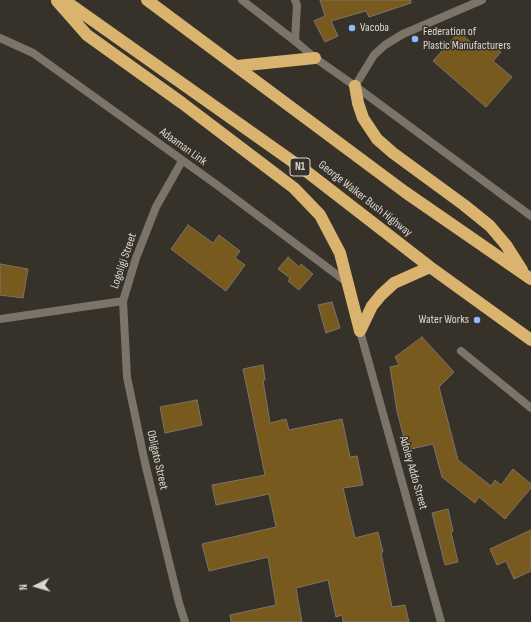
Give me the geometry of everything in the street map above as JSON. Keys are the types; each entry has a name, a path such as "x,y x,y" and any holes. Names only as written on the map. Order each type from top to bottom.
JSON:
{"highway":[{"path":"56,0 87,35 182,103 294,188 320,215 340,253 360,331"},
{"name":"George Walker Bush Highway","path":"64,0 306,171 430,267 531,340"},
{"path":"147,0 405,192 528,277"},
{"path":"237,66 315,58"},
{"path":"355,86 358,103 363,118 377,139 393,153 464,204 490,226 506,245 528,277"},
{"path":"360,331 372,306 380,295 394,283 430,267"}],"street":[{"path":"242,0 315,58 531,216"},
{"path":"295,0 297,5 295,41"},
{"path":"355,86 374,55 385,45 403,34 482,0"},
{"name":"Adaaman Link","path":"0,38 33,53 217,185 348,283"},
{"name":"Logoligi Street","path":"0,319 123,301 136,258 156,207 182,161"},
{"name":"Obligato Street","path":"123,301 127,377 145,463 185,622"},
{"name":"Adoley Addo Street","path":"360,331 441,622"},
{"path":"461,351 531,408"}],"building":[{"path":"320,0 411,0 411,3 369,17 366,11 331,21 338,36 325,42 314,21 325,16"},
{"path":"459,32 481,51 489,42 501,52 493,61 512,77 486,107 433,61"},
{"path":"188,225 213,243 219,235 240,251 235,258 245,265 226,291 171,249"},
{"path":"288,257 299,267 301,264 313,274 299,290 288,281 290,278 278,269"},
{"path":"0,264 28,269 23,298 0,295"},
{"path":"332,302 340,328 326,333 318,305"},
{"path":"422,337 454,372 439,387 458,460 491,486 495,480 501,485 513,469 531,484 531,488 505,519 479,497 475,503 442,477 433,444 407,450 397,411 390,367 399,365 395,357"},
{"path":"263,365 265,380 263,380 270,423 286,419 289,430 342,419 350,457 357,456 363,485 343,488 355,538 378,532 383,552 381,553 392,607 405,605 409,622 343,622 342,615 336,617 328,580 296,588 302,622 231,622 230,615 276,605 268,557 209,571 202,544 276,527 269,494 216,505 212,485 265,475 243,369"},
{"path":"197,400 202,425 165,433 160,407"},
{"path":"448,509 453,531 451,532 458,562 445,565 432,513"},
{"path":"531,530 531,571 514,579 506,561 497,565 490,549"}],"place":[{"name":"Vacoba","path":"352,28"},
{"name":"Federation of Plastic Manufacturers","path":"415,39"},
{"name":"Water Works","path":"477,320"}]}
